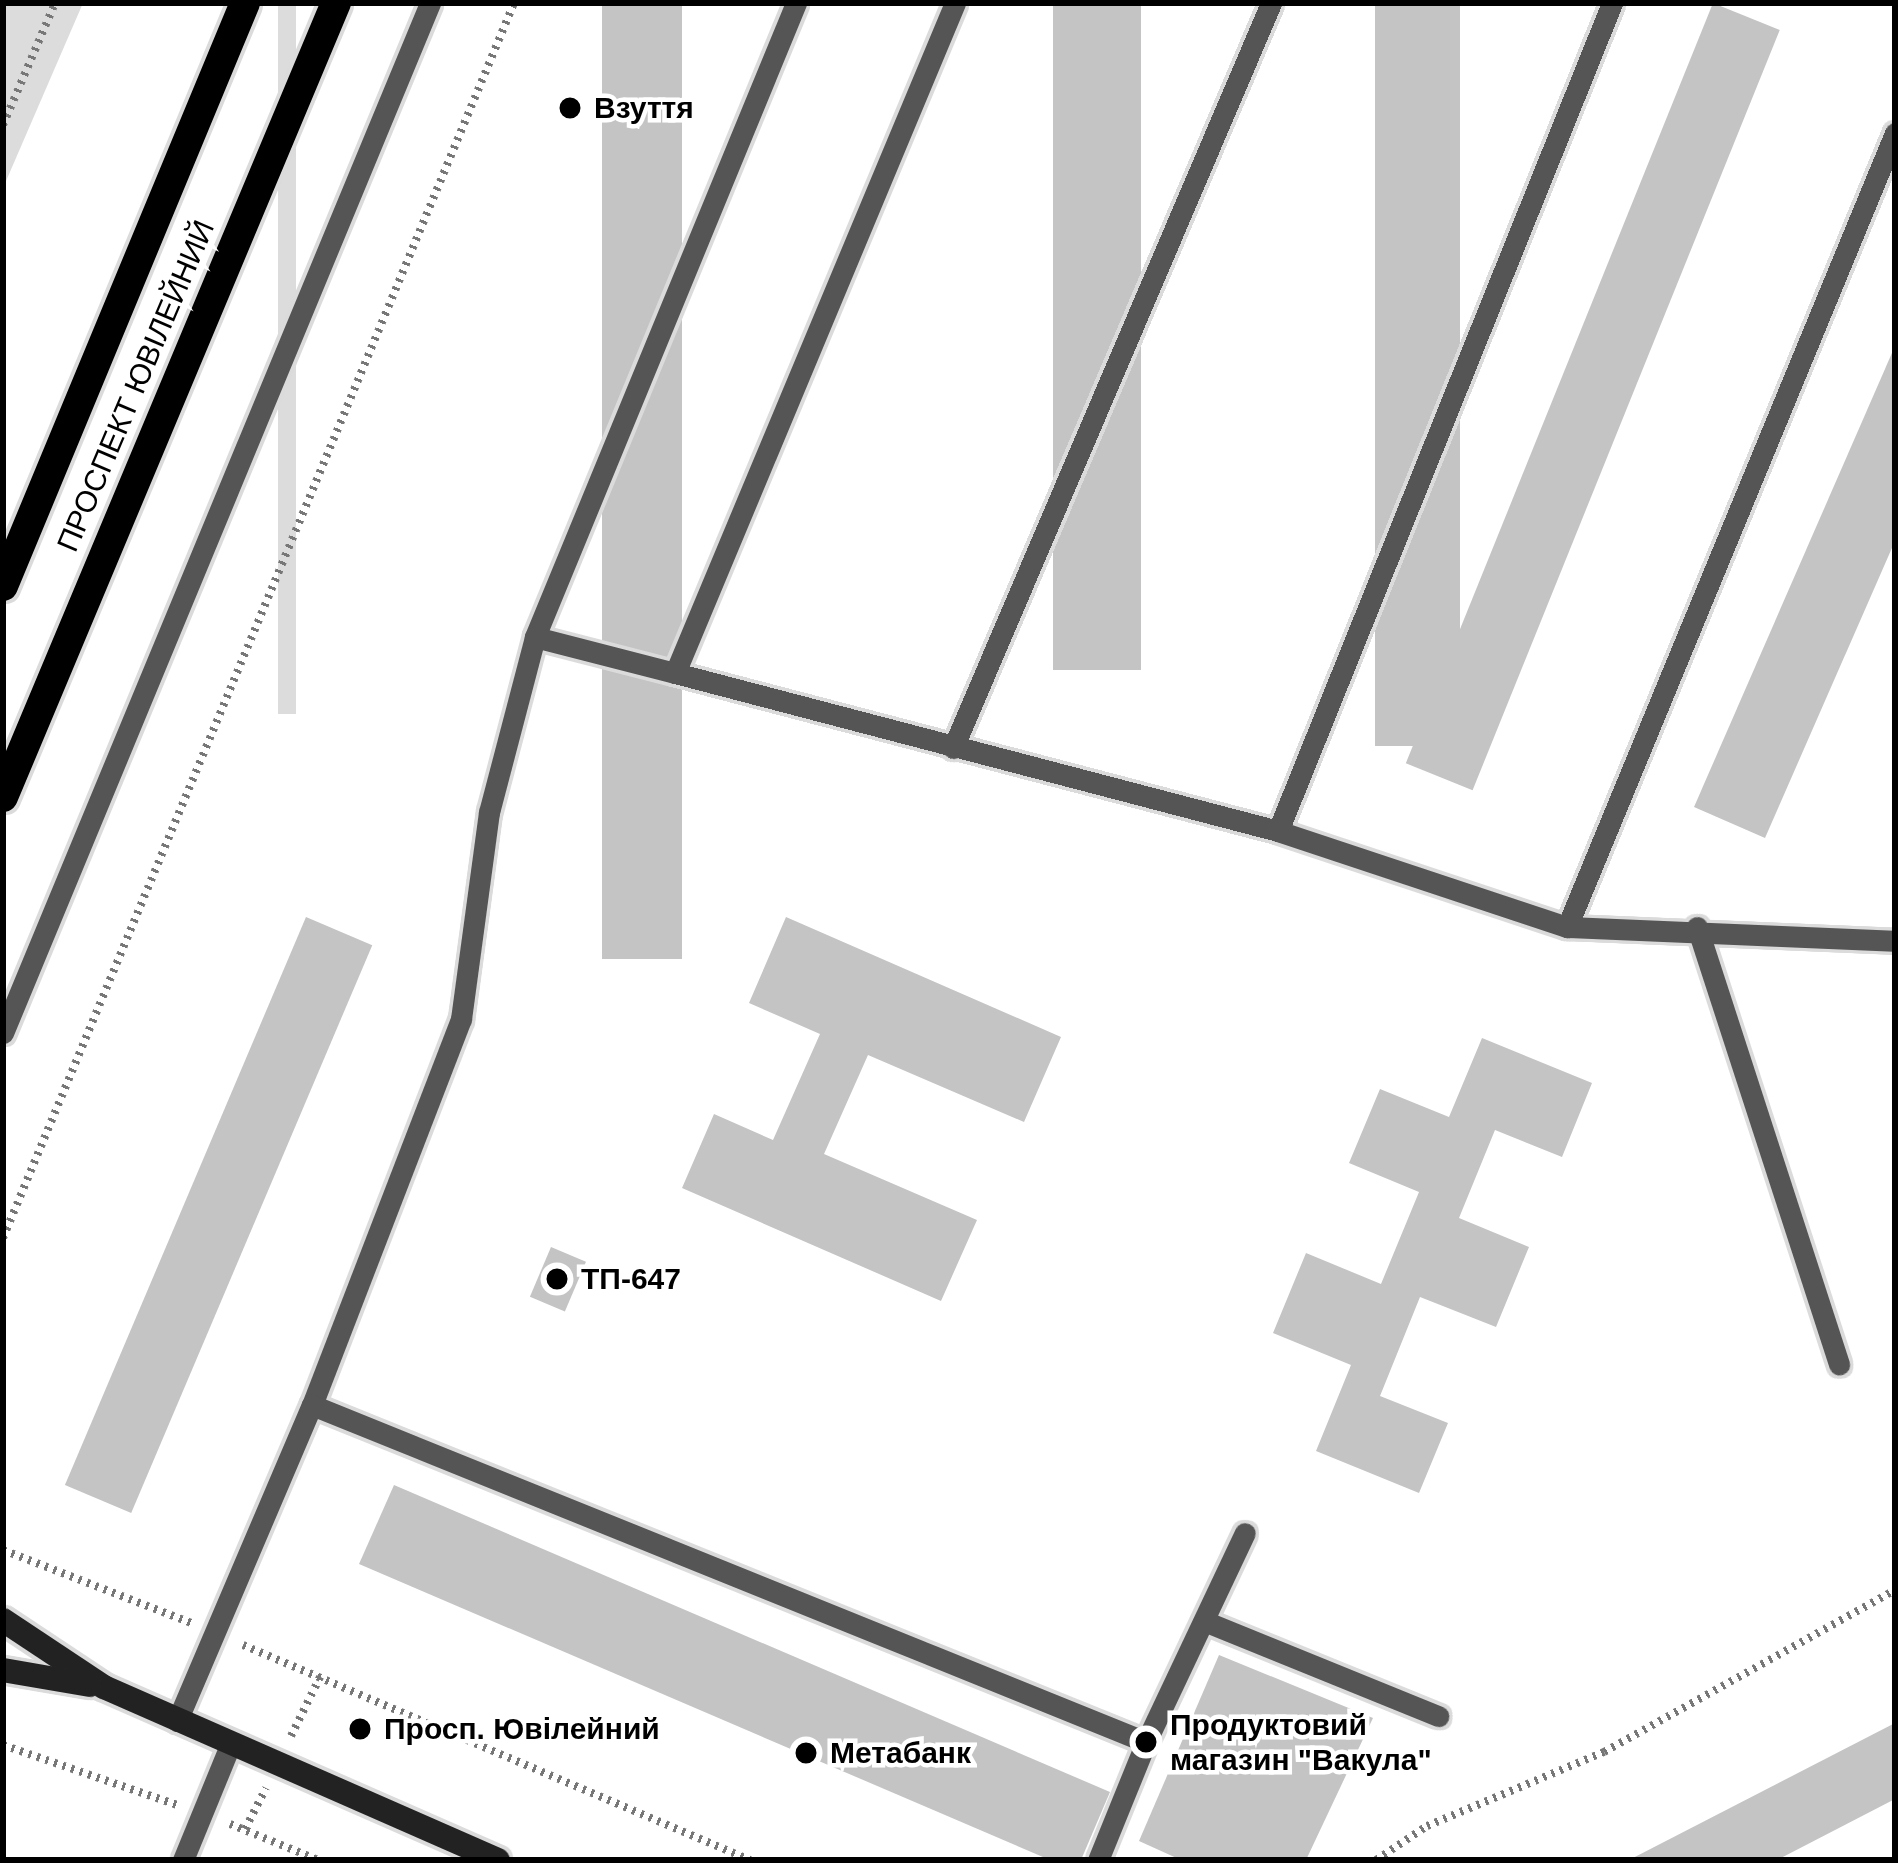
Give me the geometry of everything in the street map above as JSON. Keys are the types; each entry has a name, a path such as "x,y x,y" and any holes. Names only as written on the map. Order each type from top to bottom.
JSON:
{"main road":[{"name":"ПРОСПЕКТ ЮВІЛЕЙНИЙ","path":"3,586 245,3"},
{"name":"ПРОСПЕКТ ЮВІЛЕЙНИЙ","path":"3,796 336,3"},
{"path":"3,1620 104,1688 229,1748 498,1860"},
{"path":"3,1670 104,1688"}],"lane":[{"path":"3,1033 430,3"},
{"path":"177,1721 312,1405 461,1019 489,812 535,637 796,3"},
{"path":"675,674 955,3"},
{"path":"953,748 1271,3"},
{"path":"1278,831 1612,3"},
{"path":"1567,926 1895,133"},
{"path":"535,637 1278,831 1567,926 1697,927 1895,941"},
{"path":"1697,927 1839,1365"},
{"path":"312,1405 1146,1742"},
{"path":"1098,1860 1146,1742 1246,1533"},
{"path":"1204,1622 1438,1716"},
{"path":"183,1860 229,1748"}],"path":[{"path":"3,125 55,3"},
{"path":"3,1238 514,3"},
{"path":"3,1550 214,1632 750,1860"},
{"path":"1376,1860 1427,1826 1604,1752 1895,1591"},
{"path":"3,1745 318,1860"}],"shaded area":[{"path":"3,3 83,3 3,188"},
{"path":"278,3 296,3 296,714 278,714"}],"building":[{"path":"602,3 682,3 682,959 602,959"},
{"path":"1053,3 1141,3 1141,670 1053,670"},
{"path":"1375,3 1460,3 1460,746 1375,746"},
{"path":"1713,3 1780,30 1473,790 1406,763"},
{"path":"1895,346 1895,541 1765,838 1694,807"},
{"path":"306,917 372,945 131,1513 65,1485"},
{"path":"786,917 1061,1037 1024,1122 868,1055 824,1154 977,1220 941,1301 682,1188 714,1114 773,1140 820,1034 749,1003"},
{"path":"1482,1038 1592,1083 1562,1157 1495,1130 1459,1218 1529,1247 1496,1327 1420,1297 1380,1396 1448,1423 1419,1493 1316,1451 1351,1365 1273,1333 1306,1253 1381,1284 1419,1192 1349,1163 1380,1089 1449,1117"},
{"name":"ТП-647","path":"551,1247 586,1262 565,1312 530,1297"},
{"path":"394,1485 1110,1792 1081,1860 1050,1860 359,1564"},
{"path":"1219,1655 1373,1718 1306,1860 1181,1860 1139,1841"},
{"path":"1895,1723 1895,1799 1777,1860 1629,1860"}],"place":[{"name":"Взуття","path":"570,108"},
{"name":"ТП-647","path":"557,1279"},
{"name":"Просп. Ювілейний","path":"360,1729"},
{"name":"Продуктовий магазин \"Вакула\"","path":"1146,1742"},
{"name":"Метабанк","path":"806,1753"}]}
